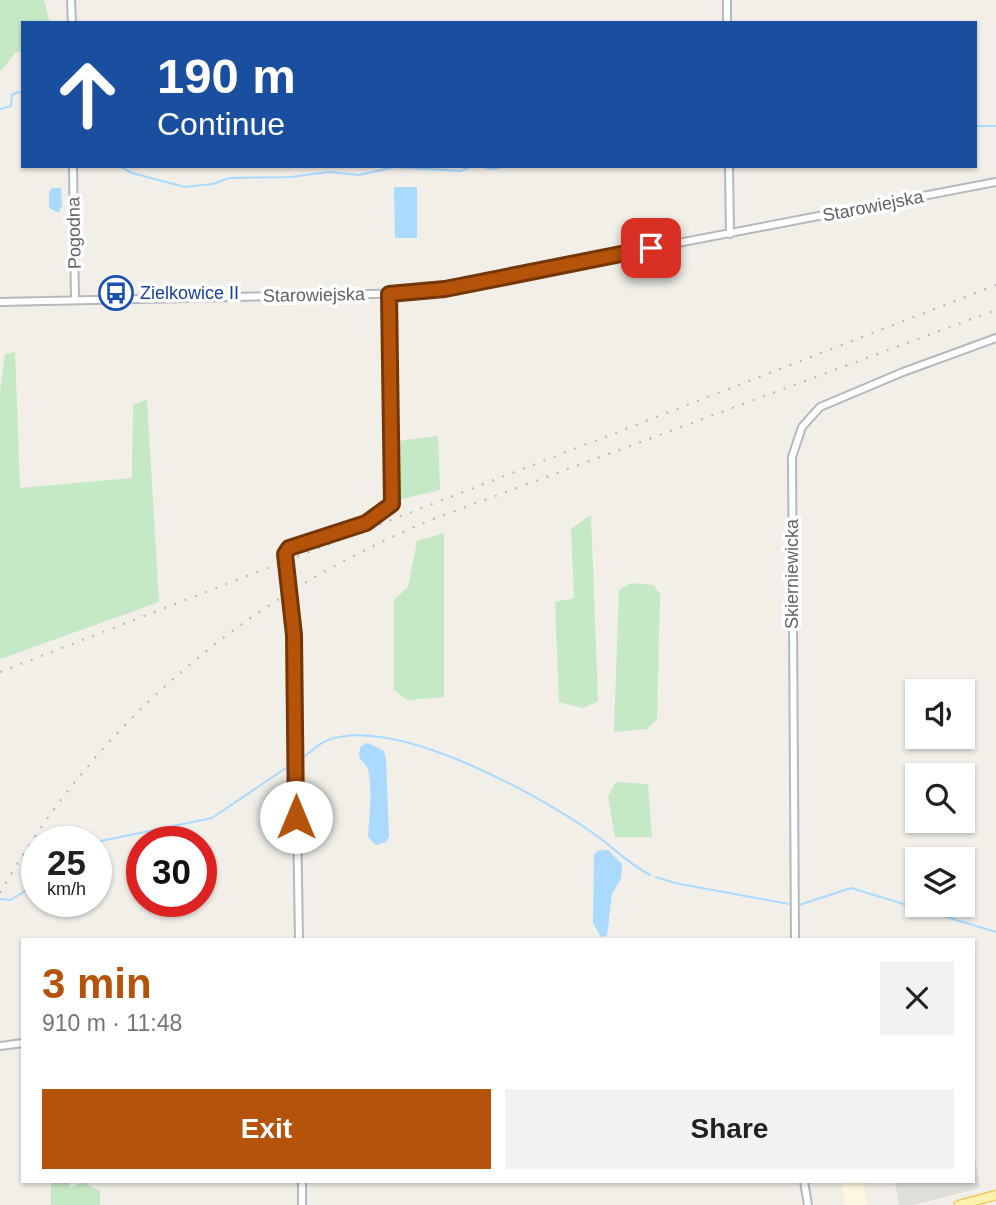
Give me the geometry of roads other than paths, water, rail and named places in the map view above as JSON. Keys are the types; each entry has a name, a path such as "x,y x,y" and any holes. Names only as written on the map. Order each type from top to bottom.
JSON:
{"main road":[{"path":"960,1205 996,1195"}],"street":[{"path":"71,0 72,21"},
{"path":"727,0 727,21"},
{"path":"729,168 730,234"},
{"name":"Pogodna","path":"73,169 75,300"},
{"name":"Starowiejska","path":"0,302 389,294 445,289 996,182"},
{"path":"299,938 294,635 286,552 289,548 366,523 392,504 389,294"},
{"name":"Skierniewicka","path":"795,938 794,442 810,416 834,399 996,338"},
{"path":"0,1046 21,1044"},
{"path":"302,1183 302,1205"},
{"path":"804,1183 808,1205"}],"water":[{"path":"394,187 417,187 417,238 395,238"},
{"path":"52,188 61,188 62,205 59,213 49,208 49,192"},
{"path":"368,743 384,751 386,759 389,837 386,842 376,845 368,837 369,778 367,766 359,755 361,746"},
{"path":"608,850 622,864 621,878 612,894 607,936 601,937 593,923 594,855 597,851"}],"waterway":[{"path":"0,109 11,106 12,95 21,93"},
{"path":"977,126 996,126"},
{"path":"123,168 185,187 212,184 230,178 291,177 329,172 359,175 390,168"},
{"path":"412,168 461,171 467,168"},
{"path":"488,168 497,168"},
{"path":"302,758 328,740 357,735 390,739 426,748 464,762 535,797 590,831 650,875"},
{"path":"112,839 212,818 292,764"},
{"path":"656,877 675,883 789,904"},
{"path":"799,905 851,888 996,932"},
{"path":"0,899 11,900 21,893"}],"railway":[{"path":"0,672 996,285"},
{"path":"0,893 39,830 84,771 133,717 186,668 243,623 304,583 368,548 436,518 996,310"}],"place":[{"name":"Zielkowice II","path":"116,293"}]}
